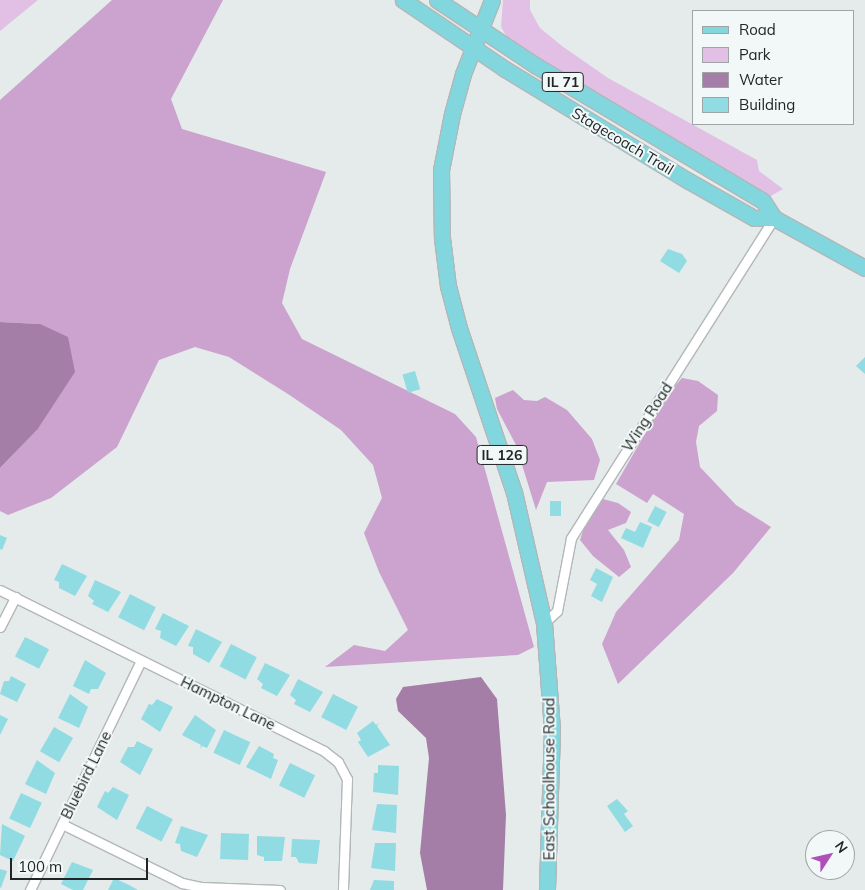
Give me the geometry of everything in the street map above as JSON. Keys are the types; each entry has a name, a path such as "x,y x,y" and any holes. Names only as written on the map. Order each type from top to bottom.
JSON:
{"main road":[{"name":"Stagecoach Trail","path":"403,0 474,48 626,144 754,218 774,218"},
{"name":"Stagecoach Trail","path":"437,0 647,134 763,201 774,218 865,268"},
{"name":"East Schoolhouse Road","path":"492,0 461,82 441,170 446,269 462,337 514,492 544,623 552,729 547,890"}],"street":[{"name":"Wing Road","path":"544,623 557,611 571,538 774,218"},
{"name":"Hampton Lane","path":"0,590 324,751 338,762 347,779 343,890"},
{"path":"0,627 15,597"},
{"name":"Bluebird Lane","path":"30,890 141,660"},
{"path":"62,824 182,884 201,887 280,890"}],"green space":[{"path":"0,0 38,0 0,31"},
{"path":"503,0 530,0 530,10 540,28 562,46 608,78 757,160 759,171 783,189 769,197 508,39 501,27"}],"shaded area":[{"path":"112,0 223,0 171,99 182,129 326,172 290,269 282,303 302,339 455,414 476,437 534,647 518,655 325,667 354,645 385,651 408,630 379,572 364,533 382,498 373,465 341,430 288,394 229,357 195,347 159,360 117,447 51,498 8,515 0,511 0,468 37,430 40,324 0,322 0,100"},
{"path":"682,378 698,381 718,395 717,411 699,426 696,442 700,467 736,505 771,527 733,573 618,684 602,644 616,612 679,540 684,514 653,494 647,503 616,484 668,394"},
{"path":"513,390 524,400 537,401 545,397 567,410 592,439 600,460 594,480 547,482 536,510 516,445 497,409 495,398"},
{"path":"603,499 618,503 631,512 626,523 608,530 624,550 631,567 619,577 593,556 580,540 585,525"}],"water":[{"path":"0,322 40,324 68,337 75,372 37,430 0,468"},
{"path":"481,677 497,699 506,815 503,890 427,890 420,853 429,758 426,738 398,711 396,699 403,687"}],"building":[{"path":"668,249 682,254 687,261 679,273 660,261"},
{"path":"865,357 865,374 856,366"},
{"path":"415,371 420,389 408,393 403,375"},
{"path":"550,501 561,501 561,516 550,516"},
{"path":"655,506 667,512 659,527 647,521"},
{"path":"640,522 652,527 643,548 621,538 626,528 635,532"},
{"path":"0,535 7,538 2,550 0,549"},
{"path":"62,564 87,576 75,596 59,588 59,582 54,580"},
{"path":"596,568 613,577 602,602 591,596 597,584 590,580"},
{"path":"95,580 121,592 108,612 92,604 94,601 88,596"},
{"path":"130,594 156,607 144,630 118,617"},
{"path":"163,613 189,626 176,646 160,638 161,631 155,629"},
{"path":"196,629 222,642 209,663 193,654 193,647 188,646"},
{"path":"25,637 49,649 39,669 15,657"},
{"path":"231,644 257,657 245,679 220,666"},
{"path":"85,660 106,673 98,689 91,689 89,694 73,686"},
{"path":"265,663 290,675 277,696 261,688 263,684 257,679"},
{"path":"11,676 26,684 17,702 0,694 4,681 9,681"},
{"path":"298,679 323,692 310,712 294,704 296,700 290,695"},
{"path":"70,694 88,707 79,728 58,718"},
{"path":"333,694 358,707 346,730 321,717"},
{"path":"157,699 173,707 160,732 141,719 149,704 152,705"},
{"path":"0,715 8,719 0,735"},
{"path":"195,715 216,730 207,748 202,746 200,749 201,745 182,735"},
{"path":"373,721 376,725 379,723 377,726 390,745 368,757 358,742 361,740 357,733"},
{"path":"54,727 73,738 59,762 40,751"},
{"path":"224,730 250,742 240,765 213,753"},
{"path":"137,741 153,749 140,775 120,762 128,747 134,747"},
{"path":"259,746 274,754 273,758 278,760 271,779 246,767"},
{"path":"37,760 55,773 46,794 25,784"},
{"path":"290,763 315,775 304,798 279,785"},
{"path":"378,765 399,766 398,795 373,792 374,773 378,773"},
{"path":"113,787 129,795 117,820 97,807 105,791 108,793"},
{"path":"21,793 42,803 30,828 9,818"},
{"path":"617,799 628,811 624,814 633,826 625,832 607,806"},
{"path":"377,804 397,805 396,833 372,830"},
{"path":"147,806 173,819 161,841 136,828"},
{"path":"2,824 25,836 13,861 0,855"},
{"path":"181,826 208,835 197,857 181,851 180,844 175,843"},
{"path":"221,833 249,834 248,860 220,859"},
{"path":"257,836 285,837 282,861 264,861 264,857 257,855"},
{"path":"292,839 320,840 317,864 299,863 296,857 291,857"},
{"path":"375,843 396,843 395,871 371,868"},
{"path":"72,862 93,870 83,890 73,890 61,884"},
{"path":"0,869 7,871 1,888 0,887"},
{"path":"114,878 129,885 138,890 108,890"},
{"path":"374,880 394,881 394,890 370,890"}]}
